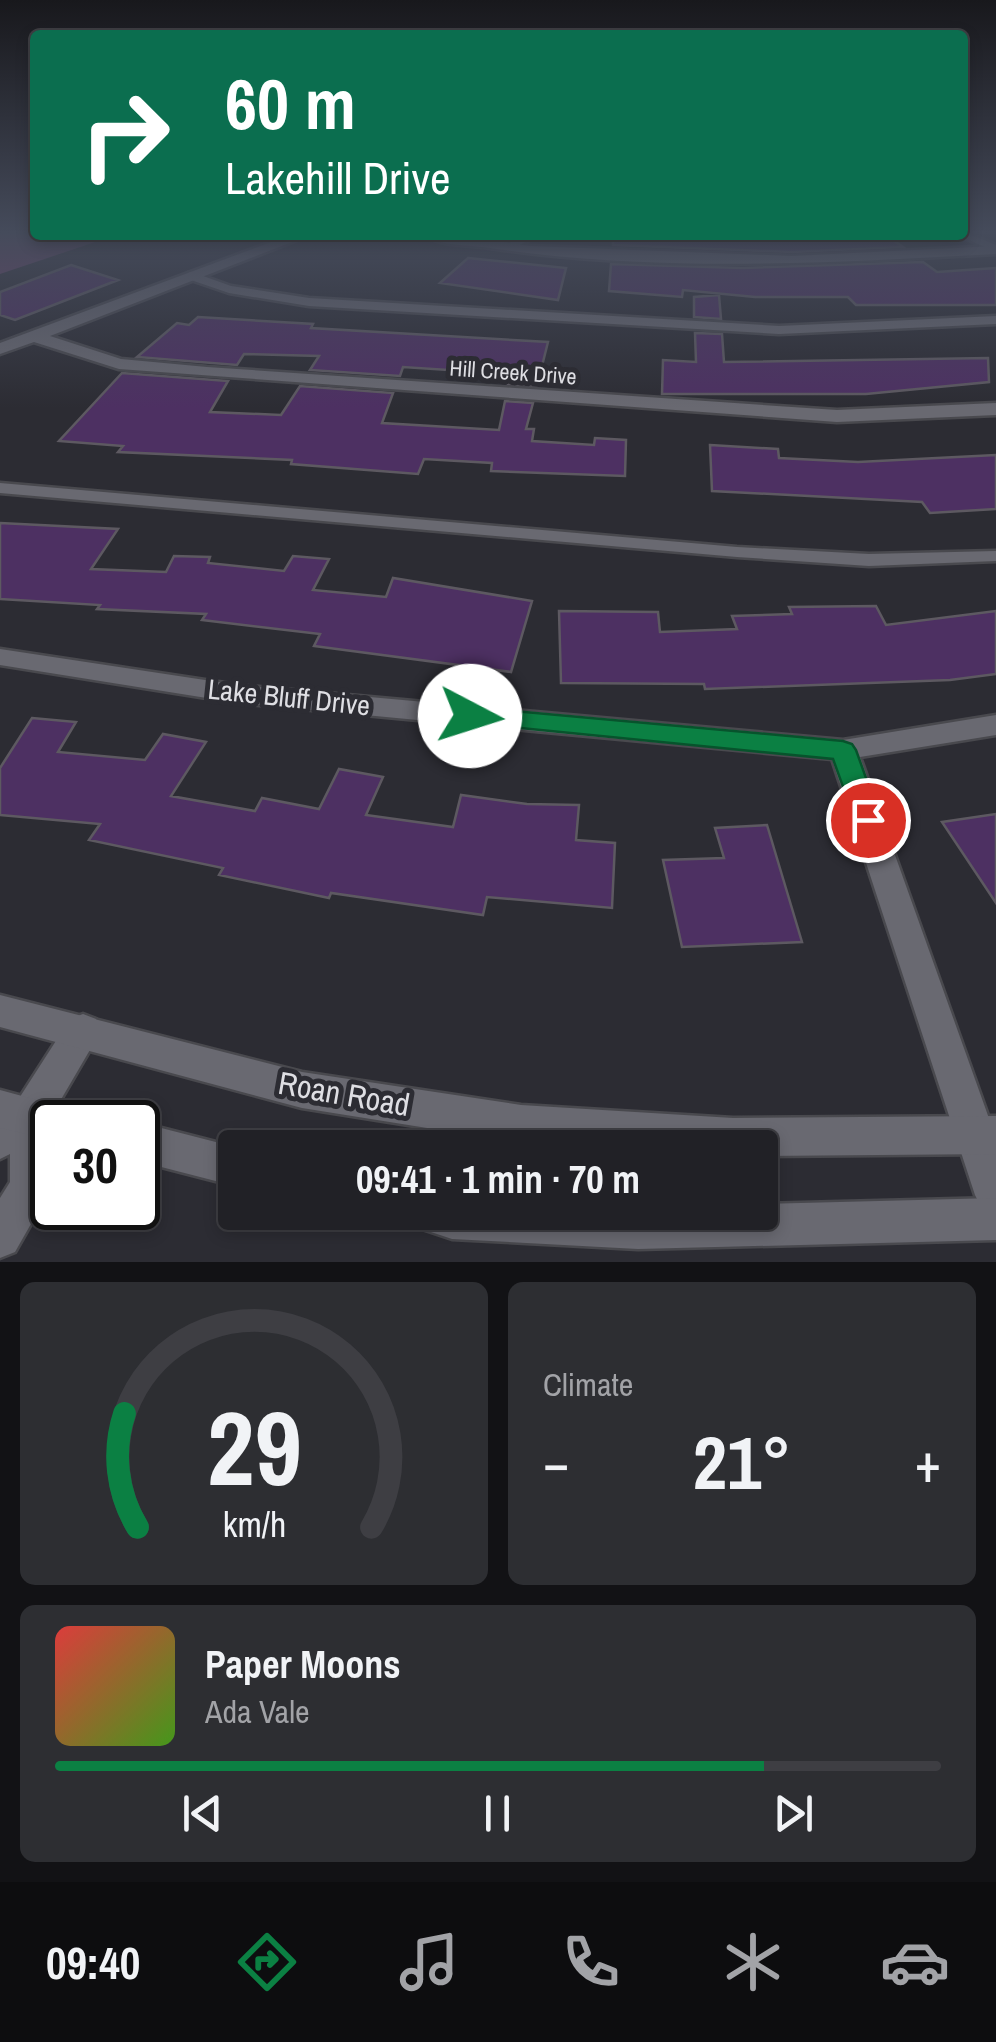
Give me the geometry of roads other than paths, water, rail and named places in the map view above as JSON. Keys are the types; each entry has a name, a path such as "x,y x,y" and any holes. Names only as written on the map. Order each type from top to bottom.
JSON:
{"street":[{"path":"0,349 155,290"},
{"name":"Hill Creek Drive","path":"33,336 119,364 225,373 837,416 996,409"},
{"name":"Lake Bluff Drive","path":"0,657 238,694 843,750 996,725"},
{"path":"843,750 987,1136 996,1195"},
{"name":"Roan Road","path":"0,1011 302,1090 521,1124 734,1137 987,1136"},
{"path":"0,1238 30,1187 22,1122 82,1031"},
{"path":"160,1147 218,1162"},
{"path":"778,1225 996,1220"}],"lane":[{"path":"241,290 309,302 760,329 996,320"},
{"path":"0,488 738,552 869,560 996,556"}]}
